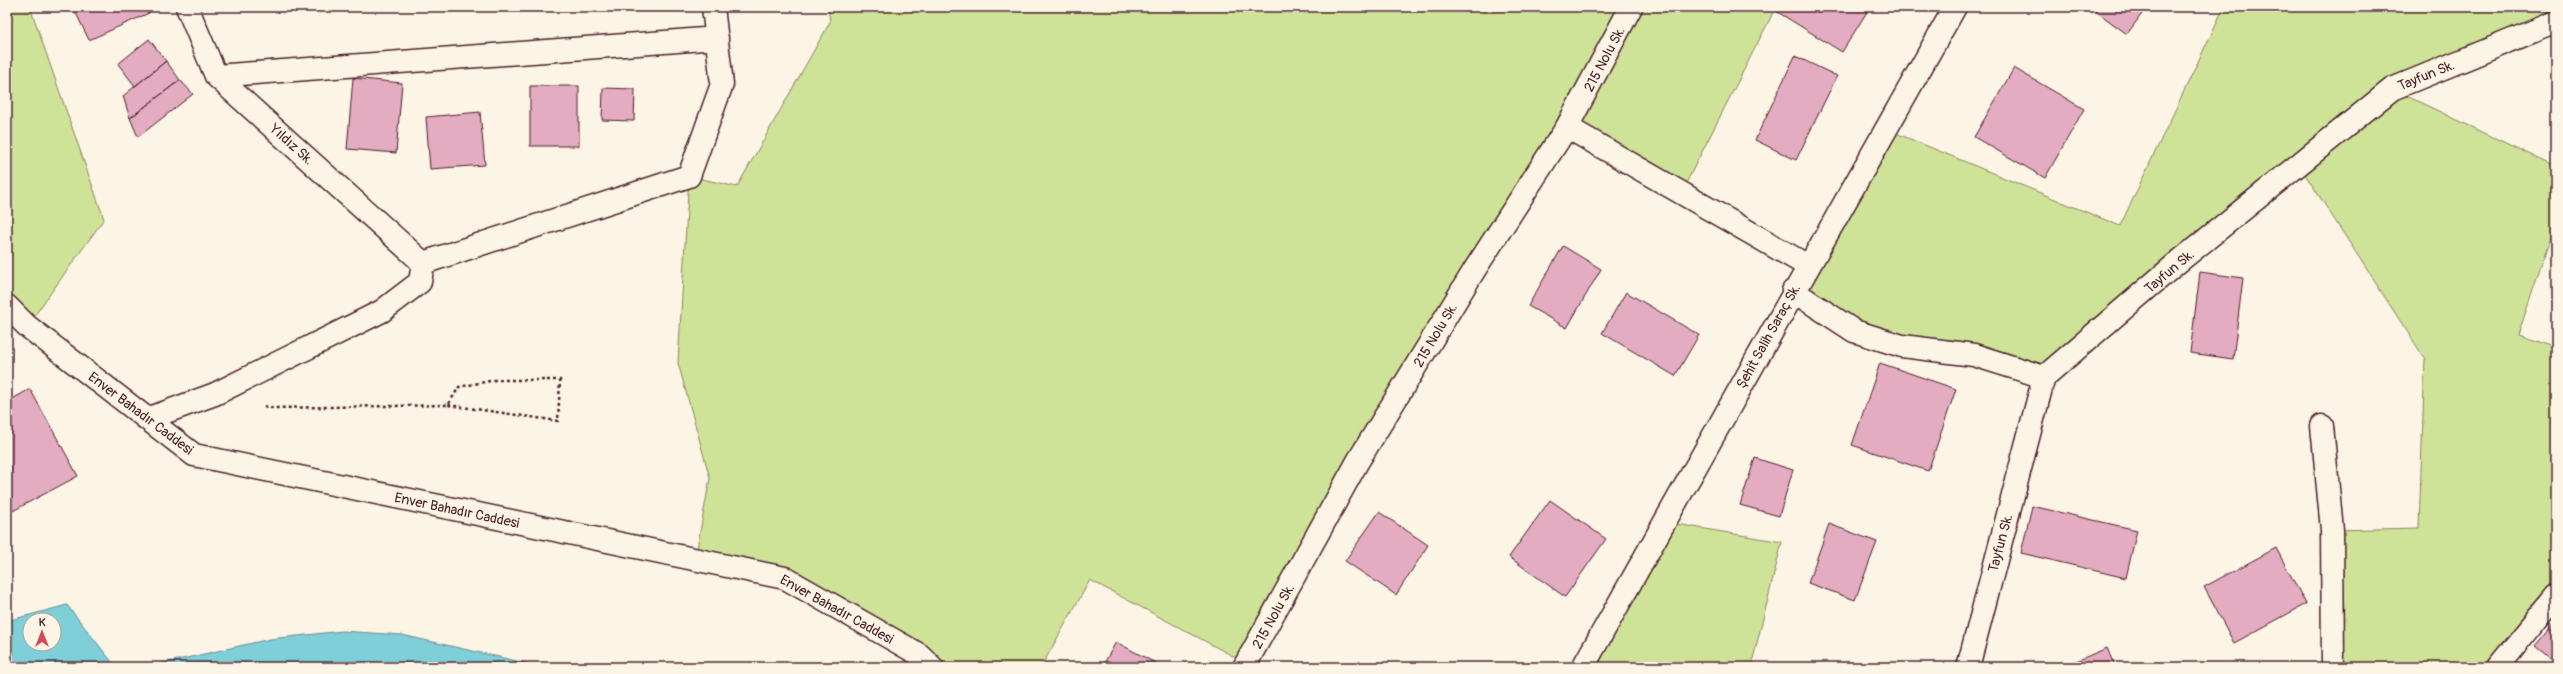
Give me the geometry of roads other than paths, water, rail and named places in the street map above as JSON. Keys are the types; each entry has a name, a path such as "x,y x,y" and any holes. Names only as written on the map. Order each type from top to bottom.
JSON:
{"street":[{"name":"Yıldız Sk.","path":"187,7 216,76 424,263"},
{"path":"147,419 215,394 382,311 420,282 424,263 689,176 722,84 713,7"},
{"name":"215 Nolu Sk.","path":"1244,667 1358,461 1475,269 1567,127 1632,7"},
{"name":"Şehit Salih Saraç Sk.","path":"1583,667 1955,7"},
{"name":"Tayfun Sk.","path":"1968,667 2044,377 2177,263 2392,89 2556,22"},
{"path":"216,76 717,38"},
{"path":"1567,127 1808,266"},
{"path":"1794,291 1854,331 1902,346 1974,356 2044,377"},
{"name":"Enver Bahadır Caddesi","path":"7,306 27,326 194,456 785,578 920,655 932,667"},
{"path":"2322,426 2332,530 2333,667"},
{"path":"2498,667 2556,596"}],"water":[{"path":"67,605 116,667 7,667 7,621 22,617 22,652 62,652 62,612 41,612"},
{"path":"342,631 402,635 543,667 147,667 270,639"}]}
